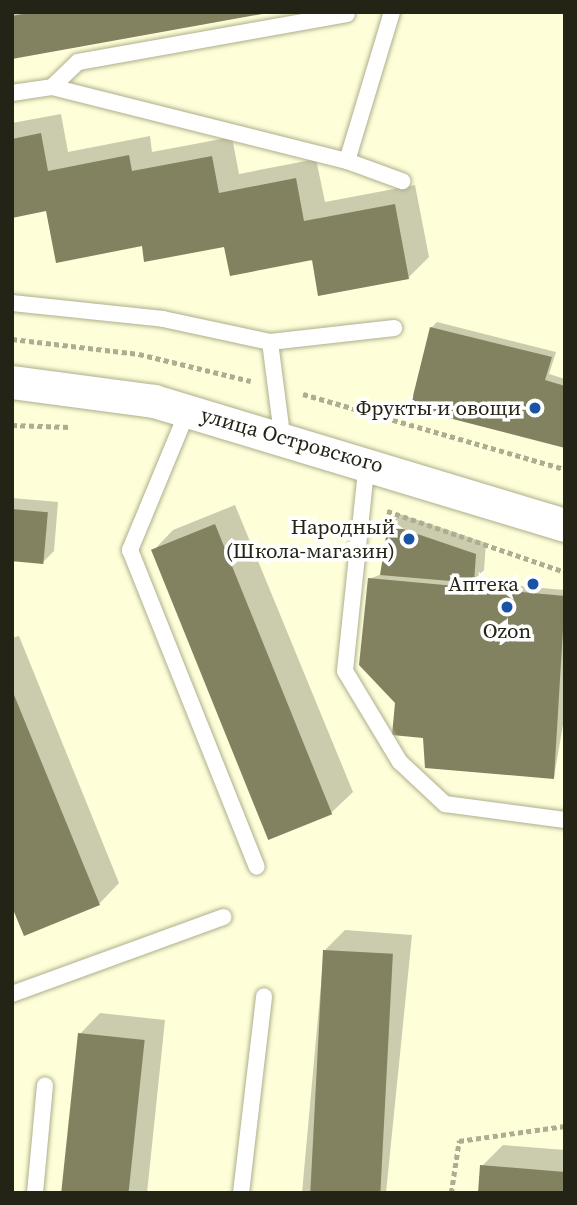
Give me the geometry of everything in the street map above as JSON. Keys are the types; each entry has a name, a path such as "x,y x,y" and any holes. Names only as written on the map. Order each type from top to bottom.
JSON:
{"street":[{"name":"улица Островского","path":"12,382 188,410 282,435 565,525"}],"lane":[{"path":"347,161 392,12"},
{"path":"52,87 78,62 347,14"},
{"path":"12,93 52,87 347,161 402,181"},
{"path":"12,303 163,319 270,342 394,328"},
{"path":"270,342 282,435"},
{"path":"188,410 130,550 257,867"},
{"path":"367,461 345,671 400,762 445,804 565,820"},
{"path":"12,994 223,917"},
{"path":"242,1193 264,996"},
{"path":"35,1193 45,1085"}],"path":[{"path":"12,425 79,428"},
{"path":"362,503 565,572"},
{"path":"451,1193 459,1141 565,1126"}],"building":[{"path":"33,12 262,14 12,59 12,16"},
{"path":"41,133 48,171 129,155 132,171 212,156 219,193 296,178 304,221 395,204 409,279 318,296 312,260 230,276 224,247 144,262 142,246 56,263 46,211 12,218 12,139"},
{"path":"430,327 552,357 545,380 565,386 565,448 410,408"},
{"path":"12,509 48,512 43,564 12,561"},
{"path":"215,524 332,814 268,840 151,550"},
{"name":"Народный (Школа-магазин)","path":"388,524 476,554 474,583 380,575"},
{"path":"368,578 565,596 554,779 425,768 423,738 392,735 395,703 359,665"},
{"path":"12,690 100,905 24,936 12,907"},
{"path":"323,950 393,954 380,1193 310,1193"},
{"path":"78,1033 145,1040 129,1193 61,1193"},
{"path":"480,1165 565,1172 565,1193 478,1193"}],"place":[{"name":"Фрукты и овощи","path":"535,408"},
{"name":"Народный (Школа-магазин)","path":"409,539"},
{"name":"Аптека","path":"533,584"},
{"name":"Ozon","path":"507,607"}]}
